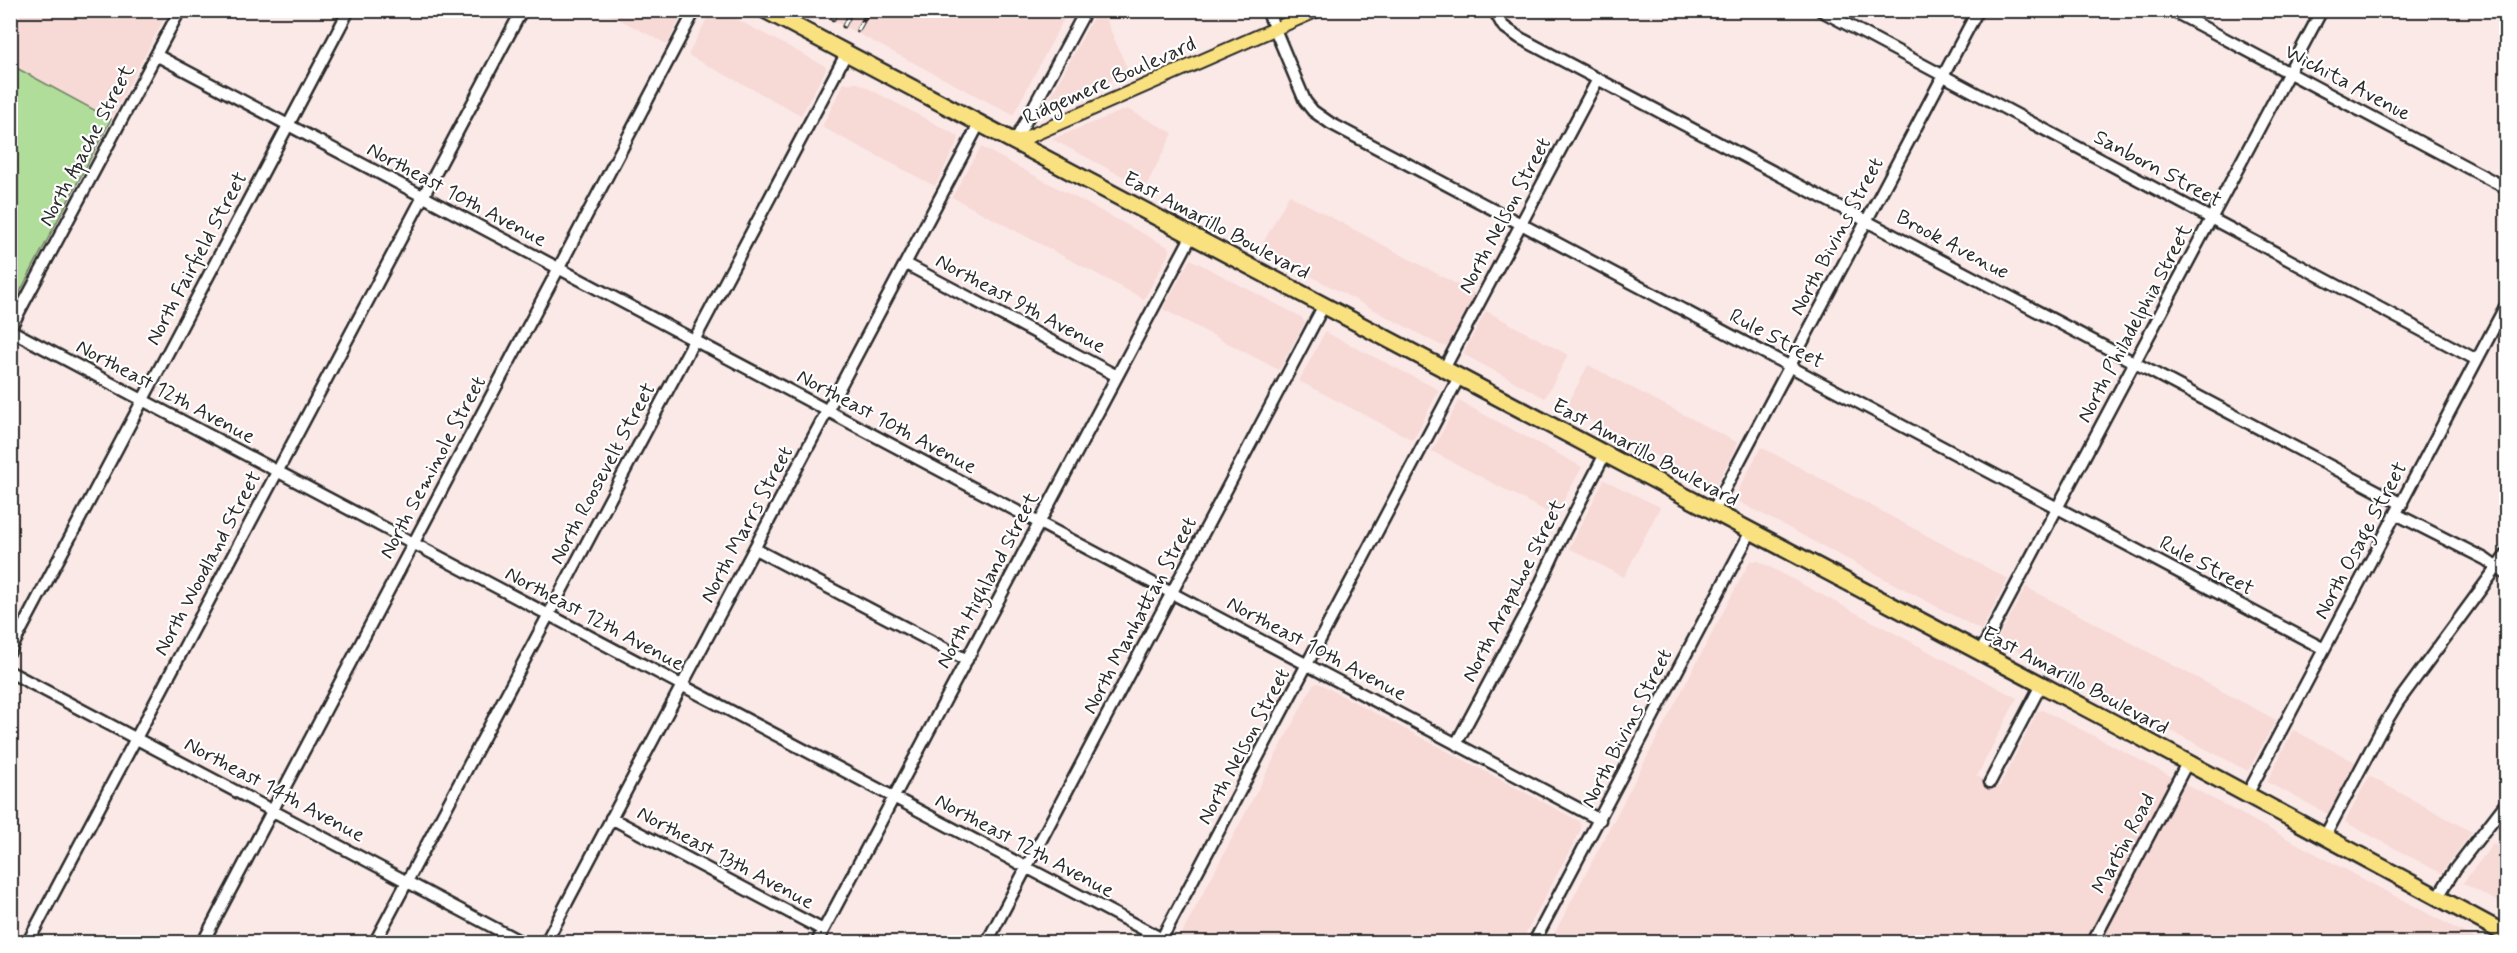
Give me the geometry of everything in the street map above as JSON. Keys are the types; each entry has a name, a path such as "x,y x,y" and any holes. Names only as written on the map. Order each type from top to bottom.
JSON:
{"highway":[{"name":"East Amarillo Boulevard","path":"765,10 1751,531 2506,934"}],"main road":[{"name":"Ridgemere Boulevard","path":"1014,143 1318,10"}],"street":[{"name":"North Apache Street","path":"10,330 180,10"},
{"name":"North Fairfield Street","path":"10,651 349,10"},
{"name":"North Woodland Street","path":"28,942 522,10"},
{"name":"North Seminole Street","path":"203,942 696,10"},
{"path":"1014,143 1086,10"},
{"name":"Rule Street","path":"1267,10 1305,101 1319,116 2324,649"},
{"name":"Brook Avenue","path":"1494,10 1503,26 1511,33 2135,363 2399,509 2502,571"},
{"name":"Sanborn Street","path":"1820,10 2477,360"},
{"name":"North Bivins Street","path":"1713,511 1978,10"},
{"name":"Wichita Avenue","path":"2171,10 2506,188"},
{"name":"North Philadelphia Street","path":"1980,653 2322,10"},
{"path":"2498,10 2506,15"},
{"name":"North Roosevelt Street","path":"375,942 846,54"},
{"name":"Northeast 10th Avenue","path":"156,55 1600,820"},
{"name":"North Nelson Street","path":"1444,369 1598,79"},
{"name":"North Marrs Street","path":"546,942 979,124"},
{"name":"North Highland Street","path":"817,942 1192,235"},
{"name":"Northeast 9th Avenue","path":"906,264 1117,376"},
{"name":"North Manhattan Street","path":"987,942 1324,305"},
{"name":"North Osage Street","path":"2247,795 2506,305"},
{"name":"Northeast 12th Avenue","path":"10,330 1162,941"},
{"name":"North Nelson Street","path":"1162,941 1460,377"},
{"name":"North Arapahoe Street","path":"1456,744 1530,606 1560,539 1605,454"},
{"name":"North Bivins Street","path":"1534,942 1751,531"},
{"path":"755,549 967,660"},
{"path":"2325,836 2398,702 2502,571 2506,555"},
{"name":"Northeast 14th Avenue","path":"10,672 521,942"},
{"path":"1990,782 2041,685"},
{"name":"Martin Road","path":"2093,942 2187,763"},
{"path":"2438,897 2456,869 2506,803"},
{"name":"Northeast 13th Avenue","path":"611,818 823,930"}],"shaded area":[{"path":"1068,10 1013,115 815,11"},
{"path":"22,11 168,11 111,119 11,65 11,31"},
{"path":"603,11 684,11 667,44"},
{"path":"711,11 721,11 825,66 826,69 801,115 688,55"},
{"path":"1103,13 1129,73 1044,109 1093,18"},
{"path":"844,83 858,83 958,136 959,139 935,186 822,127"},
{"path":"1127,109 1173,133 1145,188 1052,139"},
{"path":"981,147 1168,247 1170,251 1144,299 952,197"},
{"path":"1289,195 1475,294 1447,346 1440,345 1260,249"},
{"path":"1190,259 1301,317 1305,322 1279,370 1163,309"},
{"path":"1486,311 1568,355 1545,398 1463,354"},
{"path":"1325,332 1439,390 1413,440 1299,381"},
{"path":"1588,365 1738,443 1715,487 1566,408"},
{"path":"1459,401 1582,467 1555,516 1432,451"},
{"path":"1761,447 2008,579 1981,630 1734,499"},
{"path":"1604,480 1660,507 1624,577 1569,548"},
{"path":"1750,561 1758,561 2017,698 1977,776 1992,784 1999,787 2038,711 2042,710 2481,942 1550,942"},
{"path":"2026,587 2276,720 2248,771 2004,643 1999,637"},
{"path":"1318,683 1579,821 1581,829 1521,942 1178,941 1313,685"},
{"path":"2293,730 2357,763 2330,815 2267,782"},
{"path":"2369,776 2472,832 2441,873 2345,822"},
{"path":"2493,844 2506,851 2506,906 2463,883"}],"green space":[{"path":"11,65 111,119 11,309"}],"railway":[{"path":"824,15 826,10"},
{"path":"833,19 837,10"},
{"path":"844,26 852,10"},
{"path":"858,30 869,10"}]}
